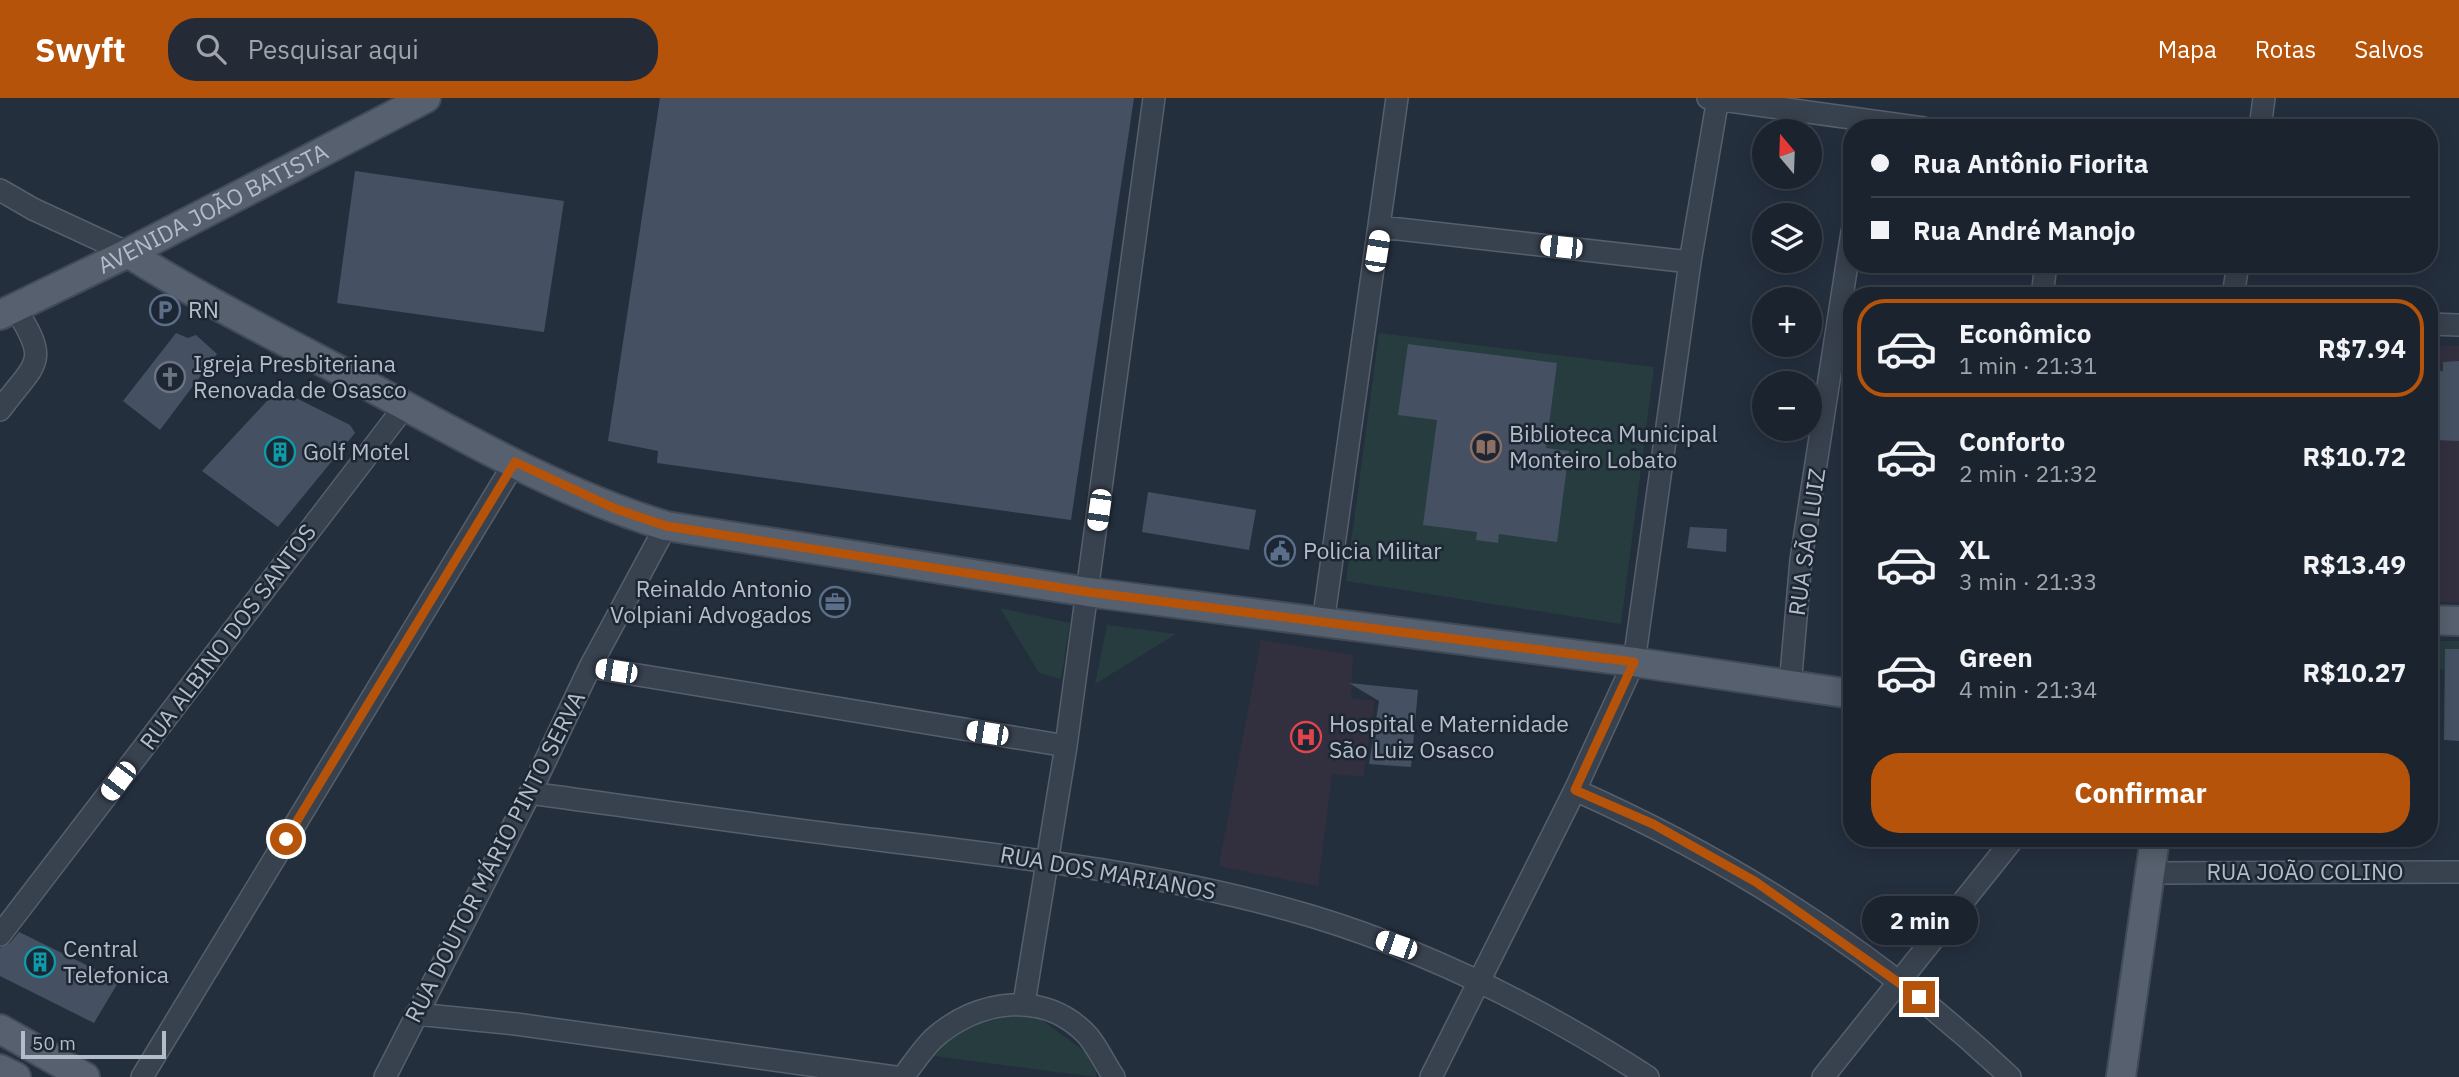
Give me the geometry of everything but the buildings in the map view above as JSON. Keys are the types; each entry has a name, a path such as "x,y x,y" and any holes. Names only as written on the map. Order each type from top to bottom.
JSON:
{"main road":[{"name":"AVENIDA JOÃO BATISTA","path":"7,312 128,253 425,98"},
{"path":"128,253 405,406 515,462 616,509 666,526 1088,592 1634,662 1843,693"},
{"path":"2438,620 2459,621"},
{"path":"2121,1077 2154,847"},
{"path":"0,1029 85,1077"},
{"path":"0,1069 16,1077"}],"street":[{"path":"1024,1003 1066,746 1154,98"},
{"path":"1323,623 1381,227 1397,98"},
{"path":"1431,1077 1575,790 1634,662 1715,98 1843,120"},
{"path":"2261,119 2264,98"},
{"path":"0,190 33,209 128,253"},
{"path":"1381,227 1690,262"},
{"name":"RUA SÃO LUIZ","path":"1790,685 1801,560 1843,290"},
{"path":"0,410 37,360 38,349 7,312"},
{"path":"2438,324 2459,325"},
{"name":"RUA ALBINO DOS SANTOS","path":"0,935 405,406"},
{"path":"142,1077 515,462"},
{"name":"RUA DOUTOR MÁRIO PINTO SERVA","path":"385,1077 530,793 590,667 666,526"},
{"path":"590,667 1066,746"},
{"path":"1575,790 1653,824 1756,882 1899,980 2010,1077"},
{"name":"RUA DOS MARIANOS","path":"530,793 1049,861 1198,886 1310,916 1396,945 1478,981 1595,1043 1648,1077"},
{"path":"1824,1077 2007,847"},
{"name":"RUA JOÃO COLINO","path":"2151,873 2459,872"},
{"path":"903,1077 931,1041 953,1023 997,1005 1024,1003 1051,1011 1073,1024 1088,1037 1114,1077"},
{"path":"416,1014 543,1027 895,1077"}],"shaded area":[{"path":"2438,346 2459,346 2459,602 2438,602"},
{"name":"Hospital e Maternidade São Luiz Osasco","path":"1261,640 1353,655 1351,698 1375,701 1363,777 1332,774 1318,886 1219,866"}],"green space":[{"path":"1379,333 1654,367 1621,624 1346,581"},
{"path":"1000,608 1070,623 1061,679 1039,673"},
{"path":"1107,625 1176,634 1095,684"},
{"path":"2438,641 2459,641 2459,669 2438,670"},
{"path":"998,1013 1038,1017 1095,1059 1096,1077 934,1056 959,1026"}],"place":[{"name":"RN","path":"165,310"},
{"name":"Igreja Presbiteriana Renovada de Osasco","path":"170,377"},
{"name":"Biblioteca Municipal Monteiro Lobato","path":"1486,447"},
{"name":"Golf Motel","path":"280,452"},
{"name":"Policia Militar","path":"1280,551"},
{"name":"Reinaldo Antonio Volpiani Advogados","path":"835,602"},
{"name":"Hospital e Maternidade São Luiz Osasco","path":"1306,737"},
{"name":"Central Telefonica","path":"40,962"}],"route":[{"path":"286,839 515,462 616,509 666,526 1088,592 1634,662 1575,790 1653,824 1756,882 1899,980 1919,997"}]}
